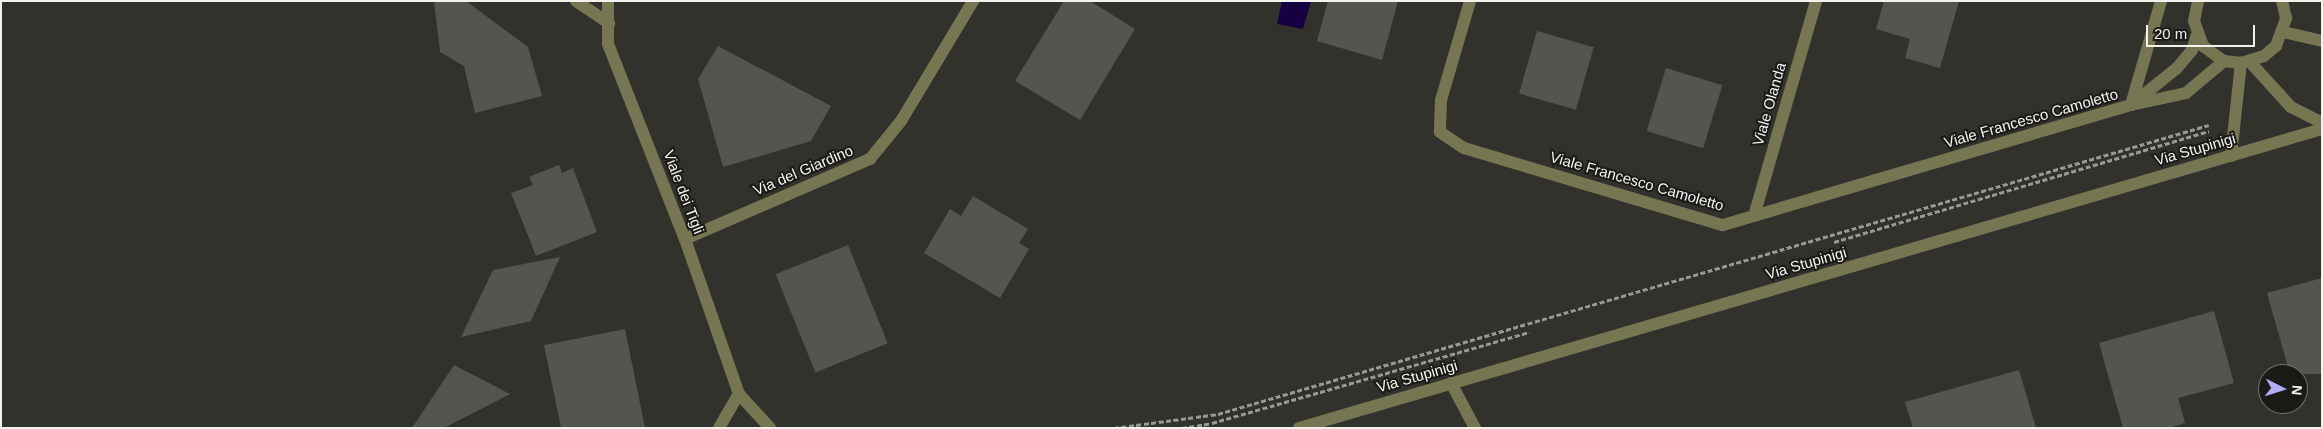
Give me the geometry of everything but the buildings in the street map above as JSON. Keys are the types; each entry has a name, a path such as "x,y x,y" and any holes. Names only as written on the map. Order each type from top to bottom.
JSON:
{"street":[{"path":"576,1 608,23"},
{"name":"Viale dei Tigli","path":"608,1 608,44 684,239 739,394 770,428"},
{"name":"Via del Giardino","path":"684,239 870,159 901,121 973,1"},
{"name":"Viale Francesco Camoletto","path":"1470,1 1441,100 1440,132 1464,148 1723,225 2131,105 2186,93 2224,61"},
{"name":"Viale Olanda","path":"1754,216 1816,1"},
{"path":"2131,105 2161,1"},
{"path":"2198,1 2194,21 2197,35 2204,46 2224,61 2245,63 2276,46 2283,32 2282,1"},
{"path":"2283,32 2322,40"},
{"name":"Viale Francesco Camoletto","path":"2131,105 2177,68 2192,50 2197,35"},
{"path":"2231,156 2245,63"},
{"path":"2245,63 2282,100 2301,114 2322,123"},
{"name":"Via Stupinigi","path":"1299,428 2322,129"},
{"path":"1451,383 1475,428"},
{"path":"720,428 739,394"}],"path":[{"path":"1824,245 2235,120"},
{"path":"1114,428 1218,414 2235,120"},
{"path":"1182,428 1212,423 1538,329"}],"shaded area":[{"path":"1282,1 1311,1 1303,29 1277,24"}]}
